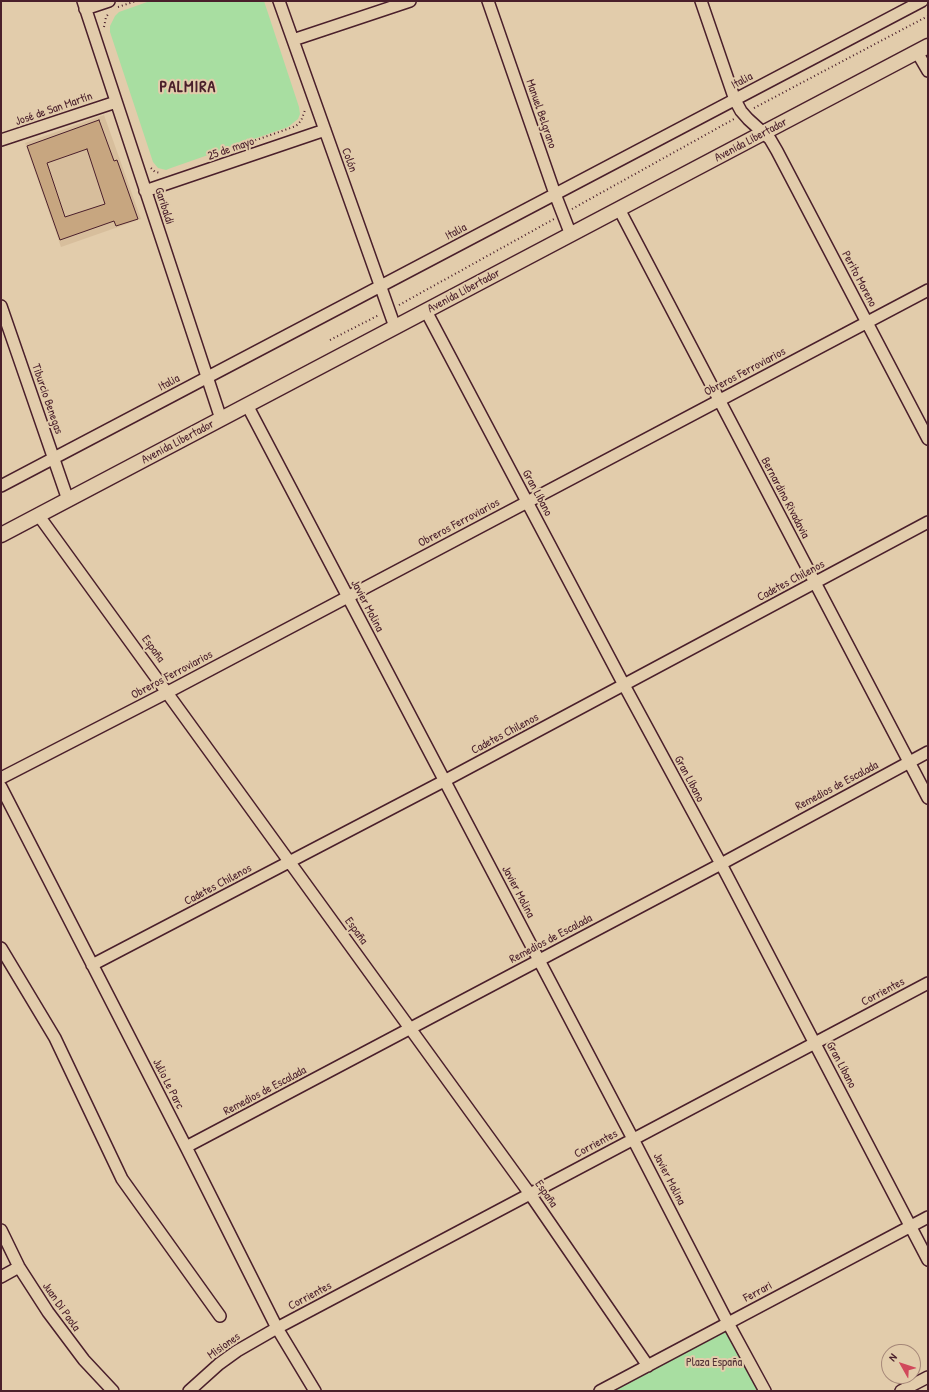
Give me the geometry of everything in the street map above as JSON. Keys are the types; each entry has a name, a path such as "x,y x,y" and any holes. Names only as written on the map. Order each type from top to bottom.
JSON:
{"main road":[{"name":"Avenida Libertador","path":"1,535 923,49"}],"street":[{"name":"Colón","path":"279,1 395,327"},
{"path":"293,40 410,1"},
{"name":"Manuel Belgrano","path":"488,1 555,194 571,235"},
{"name":"Perito Moreno","path":"701,1 735,100 744,114 770,139 777,151 928,439"},
{"name":"Italia","path":"1,486 922,1"},
{"path":"84,5 112,6"},
{"name":"Garibaldi","path":"84,5 221,419"},
{"path":"923,49 928,72"},
{"name":"José de San Martín","path":"1,140 116,102"},
{"name":"25 de mayo","path":"145,191 325,130"},
{"name":"Bernardino Rivadavia","path":"619,209 928,798"},
{"name":"Obreros Ferroviarios","path":"1,778 168,692 928,290"},
{"name":"Tiburcio Benegas","path":"1,306 68,500"},
{"name":"Gran Líbano","path":"426,311 528,501 624,685 721,864 928,1260"},
{"name":"Javier Molina","path":"247,405 765,1391"},
{"name":"España","path":"39,516 168,692 530,1194 648,1366"},
{"name":"Cadetes Chilenos","path":"92,965 444,781 928,522"},
{"name":"Remedios de Escalada","path":"186,1147 721,864 928,752"},
{"name":"Julio Le Parc","path":"1,787 277,1328 315,1391"},
{"path":"1,948 55,1038 122,1178 220,1316"},
{"name":"Corrientes","path":"277,1328 928,983"},
{"name":"Ferrari","path":"600,1391 928,1217"},
{"name":"Juan Di Paola","path":"1,1230 19,1267 63,1334 84,1360 113,1391"},
{"path":"1,1276 19,1267"},
{"name":"Misiones","path":"189,1391 219,1364 237,1351 277,1328"},
{"path":"901,1391 928,1376"}],"path":[{"path":"104,30 106,17 112,6 136,1"},
{"path":"330,340 423,292 744,114 928,16"},
{"path":"221,152 296,126 301,121 305,108"},
{"path":"150,167 155,172 161,173"}],"shaded area":[{"path":"104,115 141,219 61,247 25,143"}],"green space":[{"path":"150,1 264,1 299,107 300,114 298,119 288,127 166,170 158,168 153,162 110,32 110,26 115,16 119,12"},
{"name":"Plaza España","path":"728,1323 765,1391 600,1391"}],"building":[{"path":"99,120 114,161 117,160 138,219 116,226 114,221 60,240 27,146","holes":["87,149 105,204 65,217 47,163"]}],"district":[{"name":"PALMIRA","path":"188,88"}]}
